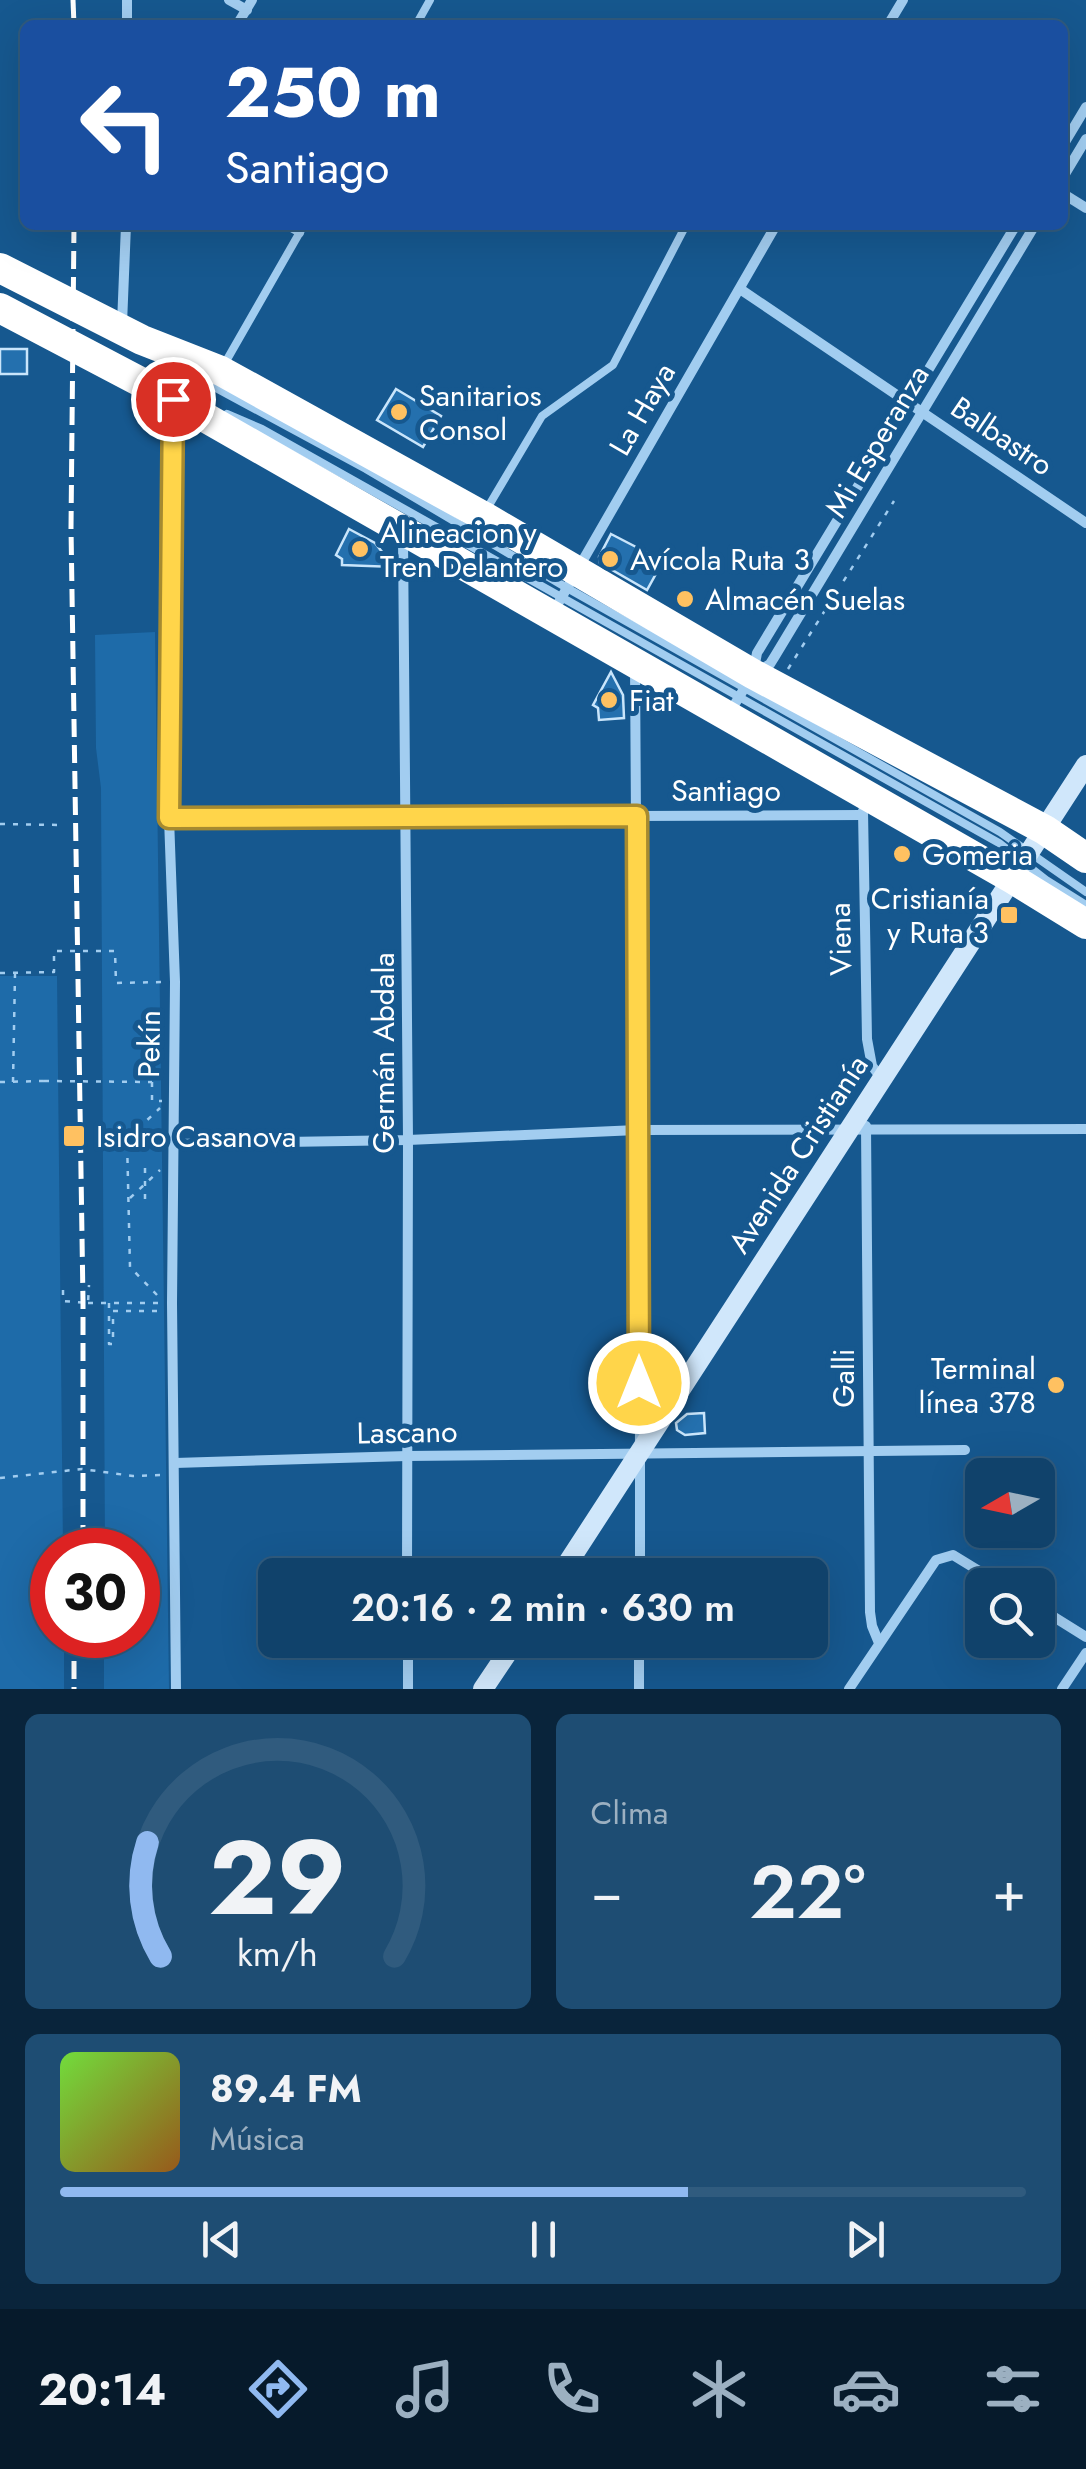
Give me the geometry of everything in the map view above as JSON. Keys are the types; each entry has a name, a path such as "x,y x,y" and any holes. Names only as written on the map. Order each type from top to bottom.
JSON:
{"highway":[{"path":"0,268 132,334 221,371 483,516 635,666 748,692 865,806 1028,856 1086,858"},
{"path":"0,308 173,399 404,531 564,594 748,692 1028,856 1086,924"}],"main road":[{"name":"Avenida Cristianía","path":"571,1558 859,1123 882,1078 1086,765"},
{"path":"483,1689 504,1658"}],"street":[{"path":"229,0 249,5"},
{"path":"1068,138 1086,107"},
{"path":"1068,169 1086,139"},
{"path":"126,230 132,334"},
{"name":"La Haya","path":"564,594 773,230"},
{"name":"Mi Esperanza","path":"748,692 757,653 1013,230"},
{"name":"Mi Esperanza","path":"748,692 776,656 1032,230"},
{"name":"Balbastro","path":"740,289 1086,523"},
{"name":"Pekín","path":"173,399 169,818 174,982 176,1689"},
{"name":"Germán Abdala","path":"404,531 401,554 406,817 408,1558"},
{"path":"635,666 640,1558"},
{"name":"Santiago","path":"169,818 637,816 865,806"},
{"name":"Viena","path":"865,806 867,1039 872,1066 882,1078"},
{"path":"173,1144 408,1140 859,1123 1086,1129"},
{"name":"Galli","path":"859,1123 870,1612 879,1643"},
{"name":"Lascano","path":"175,1468 407,1456 965,1450"},
{"path":"850,1689 936,1560 953,1555 974,1568"},
{"path":"1055,1618 1086,1637"},
{"path":"1062,1689 1086,1653"},
{"path":"408,1658 408,1689"},
{"path":"640,1658 640,1689"}],"lane":[{"path":"221,371 301,230"},
{"path":"483,516 542,416 613,364 683,230"},
{"path":"132,334 177,367 366,469 564,594"},
{"path":"173,399 262,429 564,594"},
{"path":"1028,856 1086,892"},
{"path":"1028,856 1086,905"}],"path":[{"path":"748,692 894,502"},
{"path":"0,824 62,825"},
{"path":"0,973 54,972 54,951 116,951 116,983 174,982"},
{"path":"12,1082 15,973"},
{"path":"0,1082 152,1082 152,1101"},
{"path":"63,1290 63,1301 166,1303 130,1267 127,1138 167,1102"},
{"path":"128,1200 173,1158"},
{"path":"145,1168 145,1206"},
{"path":"88,1285 88,1303"},
{"path":"109,1303 109,1344 113,1344 113,1311 172,1312"},
{"path":"0,1478 82,1469 149,1477 175,1468"}],"shaded area":[{"path":"155,632 169,1689 104,1689 104,1658 160,1658 160,1528 105,1528 101,788 96,748 95,635"},
{"path":"0,976 57,976 63,1528 30,1528 30,1658 64,1658 64,1689 0,1689"}],"building":[{"path":"0,349 27,349 27,374 0,374"},
{"path":"396,389 441,416 423,447 377,420"},
{"name":"Alineacion y Tren Delantero","path":"349,529 375,543 394,567 342,565 342,559 336,555"},
{"path":"611,534 663,561 647,590 600,563 599,557"},
{"name":"Fiat","path":"611,672 623,695 624,718 599,720 598,708 593,705"},
{"path":"704,1413 705,1433 685,1435 677,1430 676,1423 687,1414"}],"railway":[{"path":"73,0 74,20"},
{"path":"74,230 71,528 83,1528"},
{"path":"74,1658 74,1689"}],"place":[{"name":"Sanitarios Consol","path":"399,412"},
{"name":"Alineacion y Tren Delantero","path":"360,549"},
{"name":"Avícola Ruta 3","path":"610,559"},
{"name":"Almacén Suelas","path":"685,599"},
{"name":"Fiat","path":"609,700"},
{"name":"Gomeria","path":"902,854"},
{"name":"Cristianía y Ruta 3","path":"1009,915"},
{"name":"Isidro Casanova","path":"74,1136"},
{"name":"Terminal línea 378","path":"1056,1385"}],"route":[{"path":"173,399 169,818 637,816 639,1383"}]}
